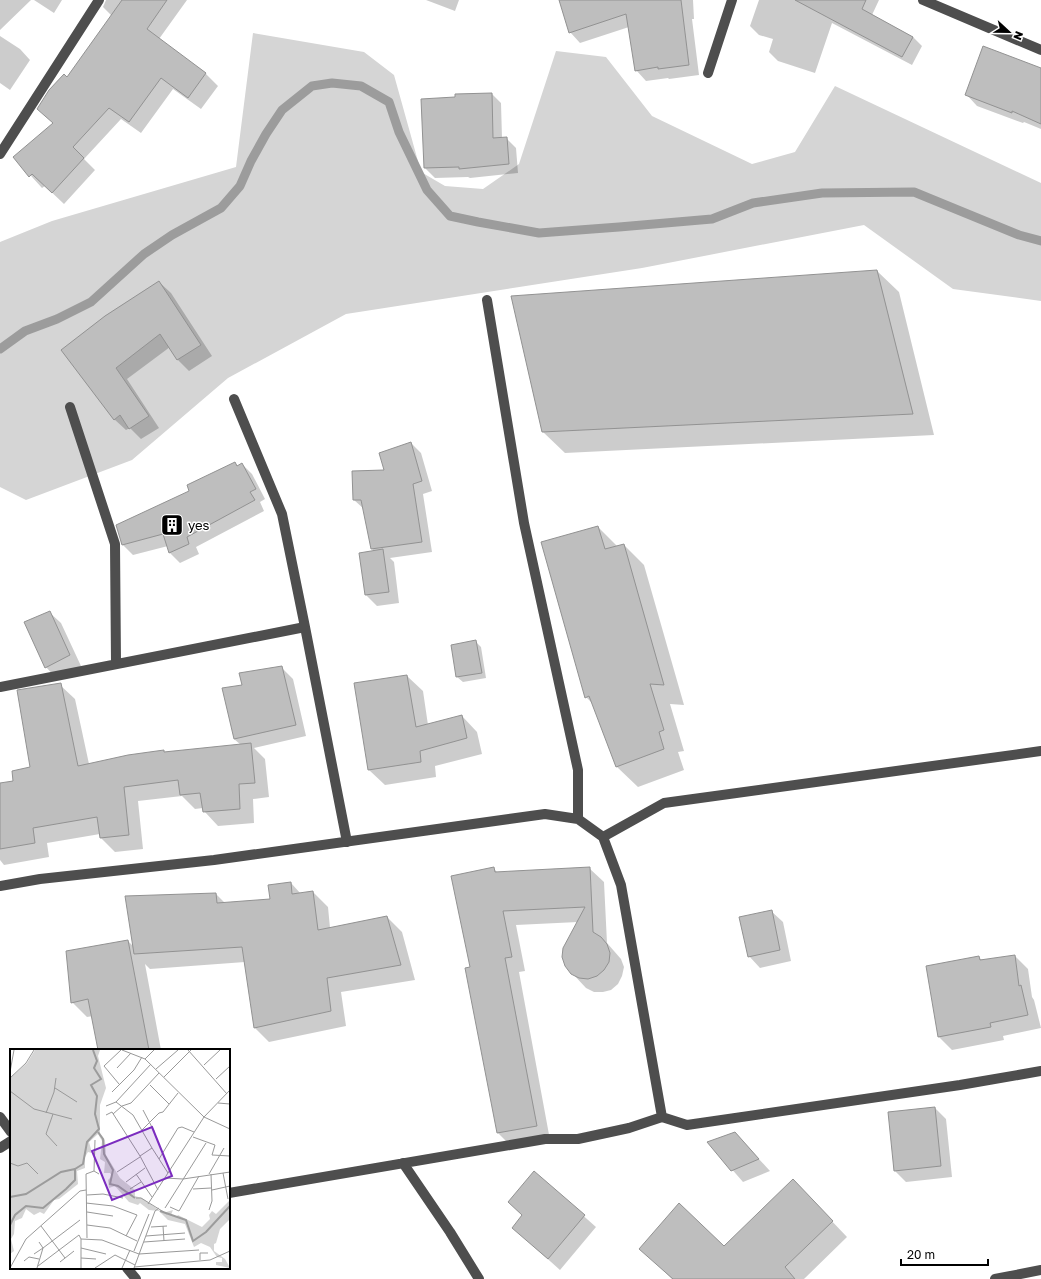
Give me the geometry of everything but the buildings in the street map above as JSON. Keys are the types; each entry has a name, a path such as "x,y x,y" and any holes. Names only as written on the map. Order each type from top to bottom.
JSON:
{"street":[{"path":"0,154 99,0"},
{"path":"708,73 732,0"},
{"path":"923,0 1041,50"},
{"path":"487,300 524,523 578,770 578,819"},
{"path":"234,398 282,514 347,842"},
{"path":"70,406 115,544 116,663"},
{"path":"0,687 305,627"},
{"path":"603,838 664,803 1041,751"},
{"path":"0,886 40,879 214,860 545,814 578,819 603,838 620,885 662,1117"},
{"path":"230,1193 545,1139 578,1139 629,1128 662,1117 687,1125 960,1085 1041,1071"},
{"path":"0,1117 10,1131"},
{"path":"0,1148 10,1142"},
{"path":"403,1163 450,1232 479,1279"},
{"path":"128,1269 136,1279"},
{"path":"995,1279 1041,1270"}],"shaded area":[{"path":"253,33 364,52 394,75 421,172 445,186 483,189 519,164 556,51 606,57 652,116 752,164 795,152 835,86 1041,183 1041,301 953,289 864,225 642,268 346,314 228,378 132,460 26,500 0,487 0,242 52,221 236,167"}],"waterway":[{"path":"0,349 25,331 57,319 91,302 144,254 172,235 221,208 240,186 251,161 266,134 282,110 312,86 332,83 361,86 389,102 399,132 427,190 450,216 539,233 712,219 753,203 822,193 914,192 1019,235 1041,241"}],"place":[{"name":"yes","path":"172,525"}]}
